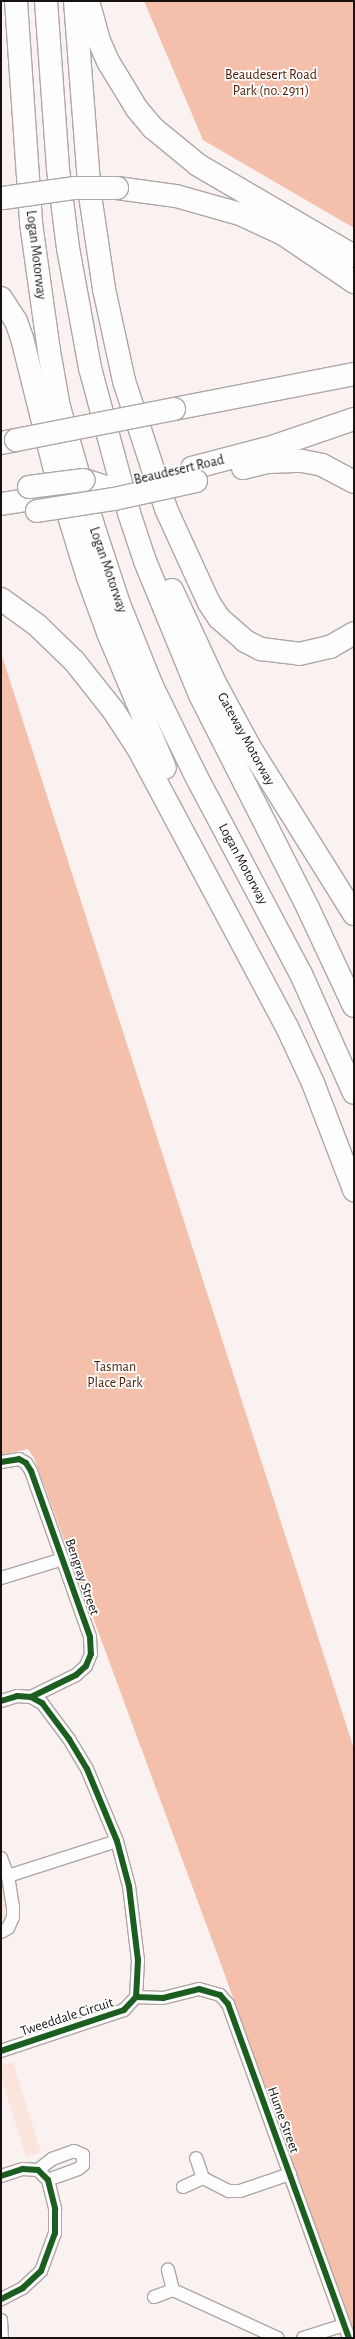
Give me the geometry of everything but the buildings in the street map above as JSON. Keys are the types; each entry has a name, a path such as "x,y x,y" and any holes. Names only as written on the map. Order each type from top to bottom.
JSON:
{"highway":[{"name":"Logan Motorway","path":"16,1 31,223 47,343 59,407 93,525 120,604 152,686 196,776 301,974 354,1093"},
{"path":"46,1 58,170 78,307 110,448 146,561 200,694 308,908 354,1006"},
{"path":"75,1 90,202 110,324 138,429 166,509 198,581 219,618 245,641 261,649 299,654 315,652 330,647 354,633"},
{"path":"88,1 99,40 109,63 137,109 153,128 198,165 354,256"},
{"path":"2,198 75,188 116,188 176,196 240,214 296,242 354,282"},
{"path":"1,298 16,321 22,338 56,474 87,575 131,692 187,819 187,838"},
{"path":"8,436 102,423 354,374"},
{"name":"Beaudesert Road","path":"19,499 194,474 354,419"},
{"path":"19,499 114,498 194,474 267,462 302,461 322,465 354,482"},
{"name":"Gateway Motorway","path":"146,561 172,590 215,683 249,746 354,914"},
{"path":"1,599 56,641 95,685 138,748 290,1034 313,1083 354,1190"}],"street":[{"name":"Bengray Street","path":"1,1462 14,1459 26,1463 63,1559 90,1637 91,1654 86,1666 76,1675 31,1697"},
{"path":"1,1578 63,1559"},
{"path":"1,1701 17,1696 31,1697 42,1703 69,1740 87,1769 117,1841 129,1886 135,1925 138,1960 136,1997"},
{"path":"8,1876 117,1841"},
{"path":"1,1858 8,1876 13,1917 8,1928 1,1932"},
{"name":"Hume Street","path":"136,1997 163,1998 199,1988 220,1995 228,2004 349,2338"},
{"name":"Tweeddale Circuit","path":"1,2050 124,2010 136,1997"},
{"path":"38,2170 52,2159 74,2152 83,2155 83,2165 78,2169 48,2180"},
{"path":"196,2158 203,2178 230,2191 240,2191 290,2174"},
{"path":"1,2176 23,2169 38,2170 48,2180 55,2209 55,2233 49,2254 40,2271 23,2288 1,2299"},
{"path":"183,2187 203,2178"},
{"path":"168,2270 173,2290"},
{"path":"154,2297 173,2290 278,2338"},
{"path":"1,2320 2,2338"},
{"path":"303,2338 344,2325"}],"shaded area":[{"path":"1,1872 9,1904 8,1912 1,1922"},
{"path":"13,2062 41,2152 26,2157 1,2077 1,2066"}],"green space":[{"name":"Beaudesert Road Park (no. 2911)","path":"144,1 354,1 354,228 203,140"},
{"name":"Tasman Place Park","path":"1,653 354,1749 354,2333 222,1967 34,1458 28,1449 1,1455"}],"cycle path":[{"path":"1,1462 19,1459 26,1463 31,1471 90,1637 91,1654 86,1666 76,1675 31,1697"},
{"path":"1,1701 17,1696 31,1697 42,1703 69,1739 87,1769 117,1841 129,1886 138,1960 136,1997 124,2010 1,2051"},
{"path":"136,1997 163,1998 199,1989 220,1995 228,2004 349,2338"},
{"path":"1,2176 23,2169 38,2170 48,2180 55,2209 55,2233 41,2271 23,2288 1,2299"}]}
